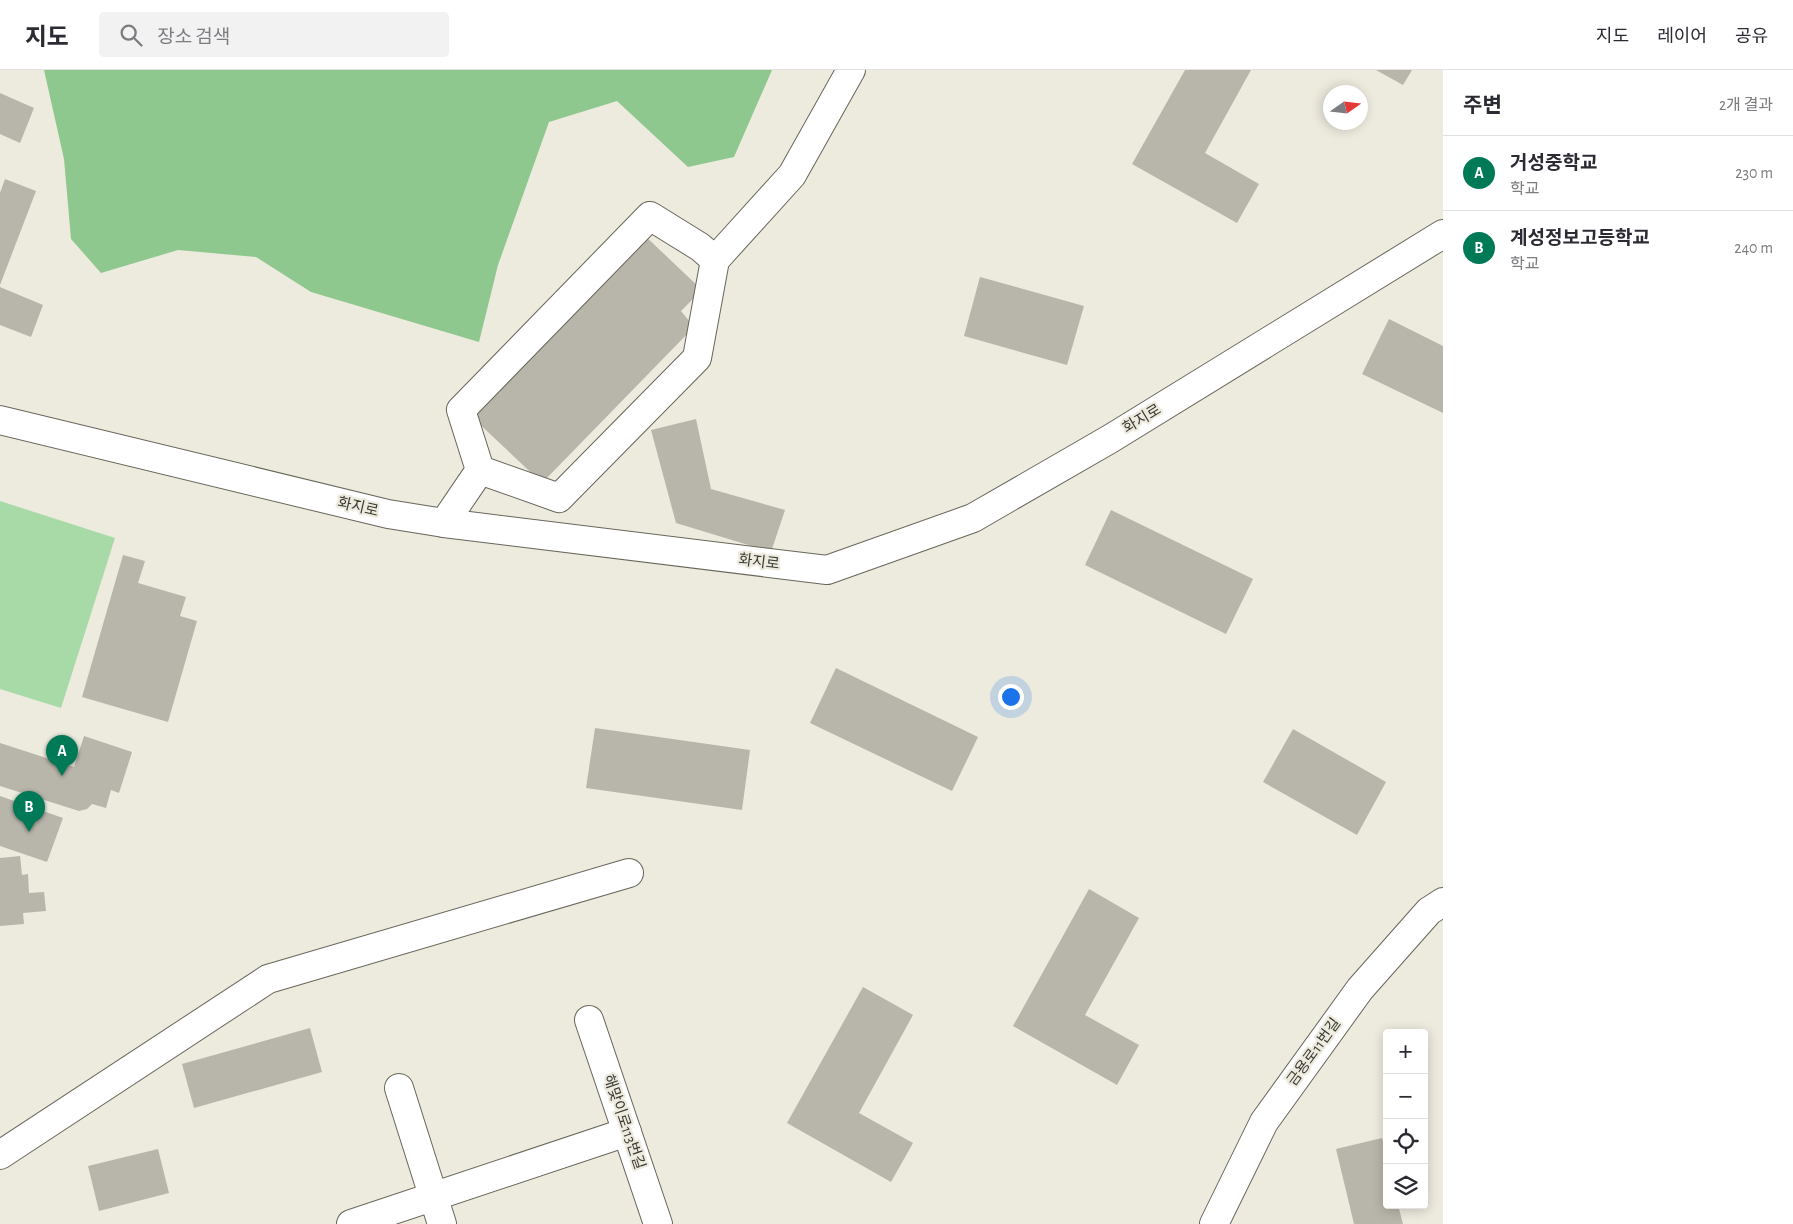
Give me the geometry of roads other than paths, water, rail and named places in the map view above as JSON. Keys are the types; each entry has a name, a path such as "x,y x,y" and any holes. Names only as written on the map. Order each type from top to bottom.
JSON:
{"street":[{"path":"480,470 558,498 697,358 715,260 792,175 850,70"},
{"path":"480,470 461,410 650,216 700,248 715,260"},
{"name":"화지로","path":"4,426 388,514 444,523 827,570 974,518 1110,439 1443,234"},
{"path":"444,523 480,470"},
{"path":"0,1155 268,979 629,873"},
{"name":"금용로11번길","path":"1214,1224 1264,1122 1360,989 1429,910 1443,902"},
{"name":"해맞이로113번길","path":"589,1020 658,1224"},
{"path":"399,1088 442,1224"},
{"path":"351,1224 627,1132"}],"place":[{"name":"거성중학교","path":"62,776"},
{"name":"계성정보고등학교","path":"29,832"}]}
